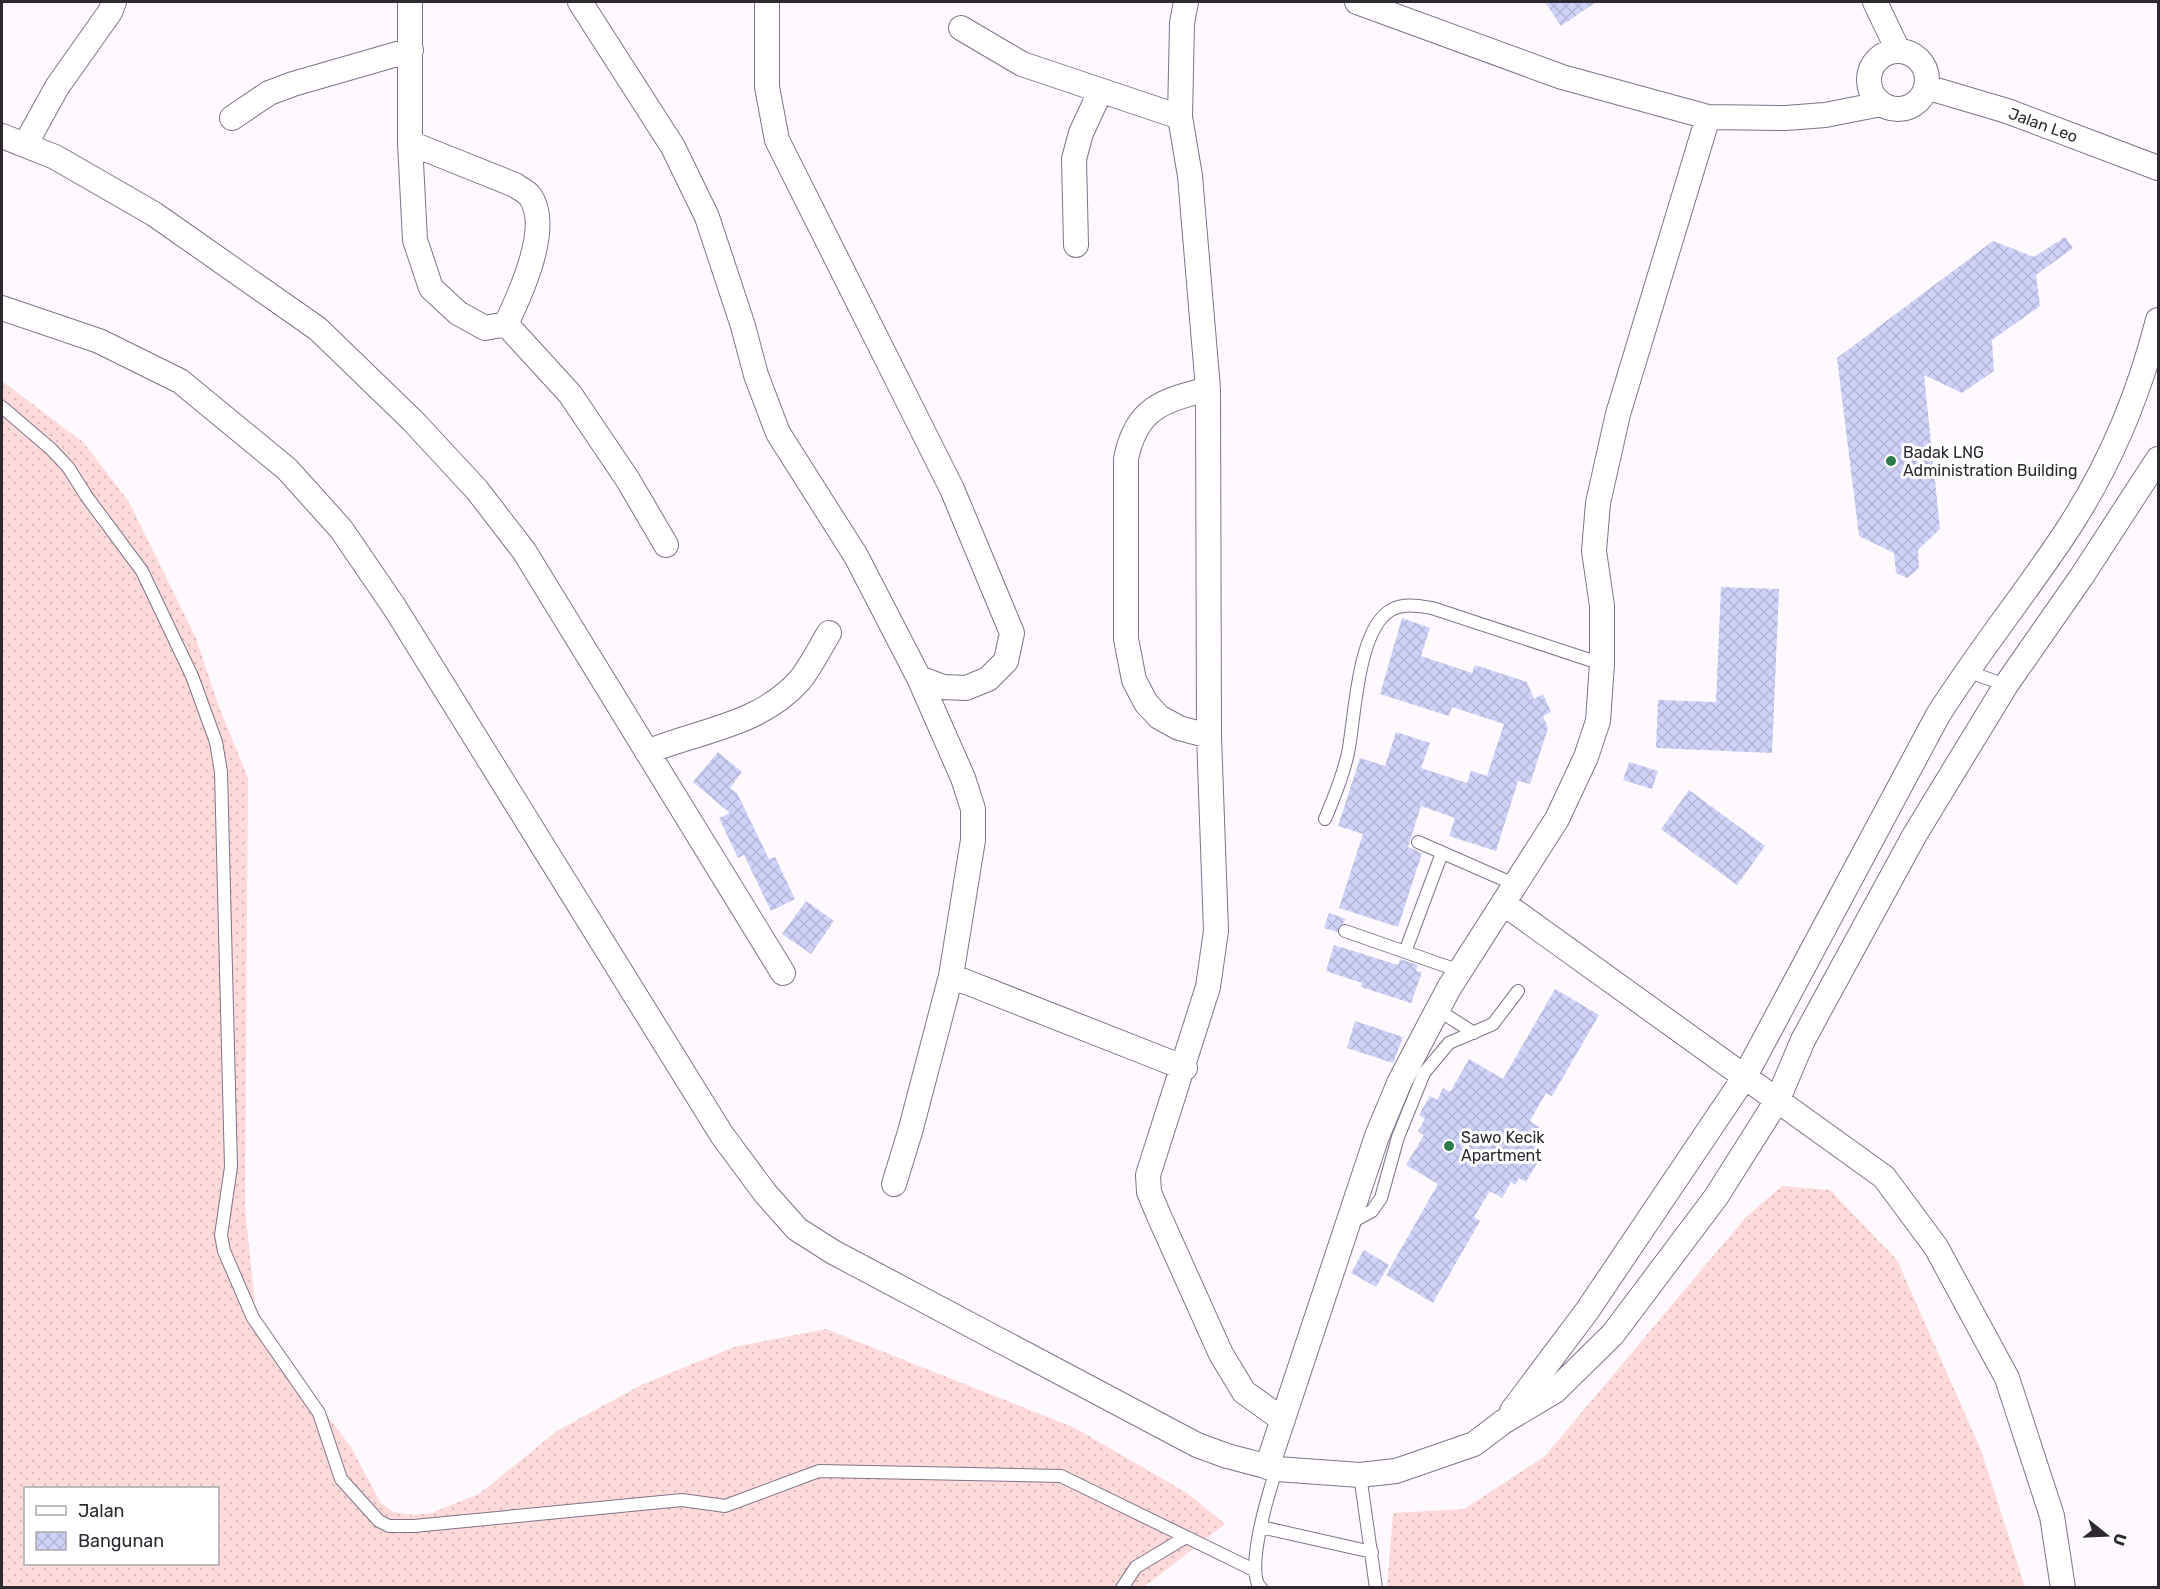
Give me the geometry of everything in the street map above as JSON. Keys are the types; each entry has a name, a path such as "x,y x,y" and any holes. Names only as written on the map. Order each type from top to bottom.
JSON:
{"street":[{"path":"25,146 57,87 114,2"},
{"path":"410,2 410,143 415,240 431,288 458,313 485,328 506,324"},
{"path":"580,2 678,157 707,217 743,326 756,375 778,433 856,556 919,678 963,778 973,809 973,840 951,976 894,1184"},
{"path":"767,2 766,87 777,140 952,489 1012,633 1006,661 988,679 966,688 943,687 919,678"},
{"path":"1186,2 1182,23 1180,117 1190,176 1208,389 1209,736 1216,932 1208,987 1185,1068 1153,1156 1148,1175 1149,1192 1227,1364 1244,1392 1283,1420"},
{"path":"1357,2 1562,77 1708,117 1786,118 1825,115 1881,104"},
{"path":"1875,2 1898,50 1917,58 1924,66 1928,76 1926,87 1916,103 1904,109 1890,108 1881,104 1870,89 1870,71 1881,56 1898,50"},
{"path":"961,28 1022,64 1180,117"},
{"path":"231,118 269,93 411,50"},
{"name":"Jalan Leo","path":"1926,87 2007,111 2158,168"},
{"path":"1076,245 1074,159 1081,133 1100,92"},
{"path":"1272,1468 1283,1420 1377,1136 1400,1081 1460,971 1557,819 1586,757 1598,721 1602,664 1602,606 1594,551 1598,503 1618,414 1708,117"},
{"path":"2,136 55,157 154,214 318,328 413,421 469,482 524,551 783,973"},
{"path":"410,143 515,185 528,194 532,200 538,231 526,282 506,324"},
{"path":"2,308 99,341 180,381 287,469 341,529 396,608 722,1135 765,1193 797,1229 833,1252 1197,1444 1272,1468 1360,1475 1396,1471 1474,1444 1503,1422 1555,1391 1613,1334 1716,1197 1778,1099 1803,1040 1914,836 2006,685 2096,555 2158,459"},
{"path":"1503,1422 1587,1311 1744,1078 1938,715 1966,671 2066,532 2102,471 2132,405 2158,320"},
{"path":"506,324 570,394 628,480 666,545"},
{"path":"1208,389 1165,400 1148,413 1130,437 1125,459 1126,639 1134,680 1146,703 1159,717 1179,728 1209,736"},
{"path":"2066,532 2096,555"},
{"path":"647,752 682,738 737,724 758,714 800,680 830,633"},
{"path":"1510,894 1744,1078 1778,1099 1884,1177 1936,1247 2007,1378 2052,1516 2063,1587"},
{"path":"951,976 1185,1068"}],"lane":[{"path":"2,408 51,449 68,467 87,497 142,571 192,676 216,742 221,772 231,1167 220,1235 224,1251 253,1318 319,1413 341,1479 379,1521 389,1526 414,1526 682,1500 725,1506 811,1472 908,1471 1061,1476 1254,1570"},
{"path":"1325,819 1348,752 1356,689 1368,646 1377,624 1391,610 1411,604 1432,608 1602,664"},
{"path":"1966,671 2006,685"},
{"path":"1418,842 1443,853 1510,894"},
{"path":"1405,952 1443,853"},
{"path":"1345,931 1460,971"},
{"path":"1348,1225 1372,1211 1381,1198 1398,1137 1424,1073 1449,1043 1493,1024 1518,991"},
{"path":"1438,1010 1474,1033"},
{"path":"1261,1587 1256,1584 1254,1570 1272,1468"},
{"path":"1360,1475 1376,1587"},
{"path":"1261,1527 1372,1552"},
{"path":"1122,1587 1136,1567 1186,1537"}],"shaded area":[{"path":"2,381 84,443 129,502 196,638 219,707 248,778 245,1208 257,1323 351,1447 380,1502 394,1512 413,1515 431,1513 479,1494 557,1431 641,1385 734,1347 826,1329 1075,1428 1187,1493 1225,1524 1144,1587 2,1587"},
{"path":"1782,1186 1830,1190 1897,1260 1981,1450 2025,1587 1387,1587 1393,1513 1464,1509 1545,1456 1745,1218"}],"building":[{"path":"1545,2 1596,2 1561,26"},
{"name":"Badak LNG Administration Building","path":"2065,237 2073,248 2036,275 2040,306 1992,340 1994,371 1962,393 1924,375 1940,529 1918,550 1919,568 1907,578 1896,573 1894,553 1859,536 1837,358 1993,241 2034,257"},
{"path":"1721,587 1779,589 1772,753 1656,748 1658,700 1716,702"},
{"path":"1402,618 1430,628 1421,656 1472,673 1475,665 1527,682 1534,699 1543,694 1551,712 1543,716 1548,728 1530,784 1518,781 1496,851 1449,836 1455,818 1421,806 1408,847 1422,853 1398,927 1339,908 1363,834 1338,826 1360,758 1385,766 1396,732 1430,743 1421,768 1467,783 1471,771 1487,776 1504,724 1452,707 1449,716 1380,694"},
{"path":"718,752 742,772 730,788 737,793 769,859 775,857 795,899 771,911 744,855 738,858 719,818 730,813 693,782"},
{"path":"1629,762 1658,771 1652,789 1623,780"},
{"path":"1689,790 1765,846 1737,885 1661,829"},
{"path":"806,901 834,921 811,954 782,934"},
{"path":"1329,913 1346,919 1337,932 1324,928"},
{"path":"1334,945 1398,965 1400,959 1418,965 1416,971 1422,972 1411,1003 1361,987 1362,983 1326,971"},
{"name":"Sawo Kecik Apartment","path":"1555,989 1599,1015 1552,1096 1546,1093 1530,1121 1542,1129 1533,1144 1538,1147 1533,1154 1540,1158 1526,1182 1519,1178 1515,1185 1511,1182 1502,1198 1490,1191 1474,1217 1480,1221 1433,1303 1386,1275 1438,1184 1406,1165 1424,1135 1418,1131 1425,1119 1419,1115 1430,1096 1437,1100 1443,1088 1450,1092 1469,1059 1503,1079"},
{"path":"1355,1021 1403,1037 1393,1063 1347,1048"},
{"path":"1364,1250 1389,1265 1376,1287 1351,1273"}],"place":[{"name":"Badak LNG Administration Building","path":"1891,461"},
{"name":"Sawo Kecik Apartment","path":"1449,1146"}]}
